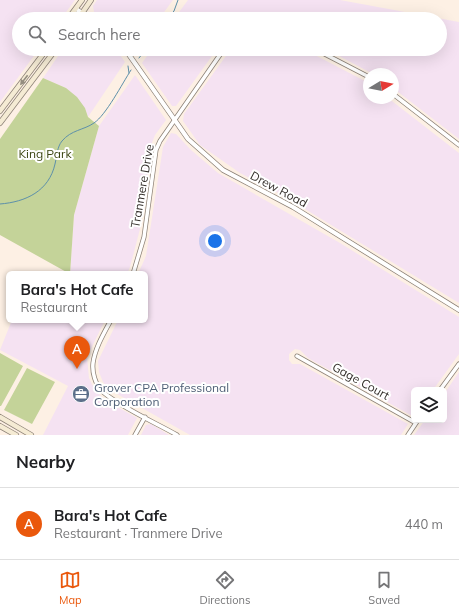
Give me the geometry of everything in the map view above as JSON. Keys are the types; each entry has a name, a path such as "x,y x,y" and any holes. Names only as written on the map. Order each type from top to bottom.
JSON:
{"main road":[{"path":"74,12 82,0"},
{"path":"83,12 91,0"},
{"path":"0,111 42,56"},
{"path":"0,123 51,56"},
{"path":"0,417 31,435"},
{"path":"0,426 16,435"}],"street":[{"path":"76,9 80,12"},
{"name":"Drew Road","path":"130,56 188,139 223,170 293,207 459,310"},
{"name":"Tranmere Drive","path":"134,271 144,237 156,150 163,134 173,119 219,56"},
{"path":"328,56 363,74"},
{"path":"399,99 459,145"},
{"path":"110,323 94,356 93,374 97,384 106,394 177,435"},
{"name":"Gage Court","path":"297,356 411,419"},
{"path":"442,387 459,364"},
{"path":"136,435 145,417"},
{"path":"408,435 416,423"}],"shaded area":[{"path":"0,0 75,0 66,12 12,12 12,56 34,56 0,102"},
{"path":"97,0 173,0 164,12 94,12 93,6"},
{"path":"188,0 340,0 405,12 179,12"},
{"path":"447,20 459,22 459,139 399,93 399,68 363,69 339,56 447,56"},
{"path":"58,56 121,56 125,62 88,117 85,108 66,88 43,78"},
{"path":"147,56 212,56 176,106 172,106 142,63"},
{"path":"226,56 317,56 363,80 363,104 396,104 459,153 459,303 282,195 240,173 200,145 183,121 184,114"},
{"path":"135,75 166,120 155,135 152,143 140,229 128,271 70,271 74,215 99,126"},
{"path":"171,133 176,134 191,150 218,173 340,243 459,317 459,354 435,387 411,387 411,415 308,358 300,350 295,349 289,354 289,360 292,364 300,364 408,424 401,435 190,435 110,390 103,382 99,372 98,361 117,323 148,323 148,271 139,271 146,256 163,147"},
{"path":"11,323 104,323 87,357 89,378 95,390 105,400 137,418 128,435 43,435 68,386 0,350"},
{"path":"459,372 459,435 414,435 423,423 447,423 447,390"},
{"path":"151,424 169,435 141,435 146,425"}],"green space":[{"name":"King Park","path":"43,78 66,88 77,97 85,108 88,117 99,126 74,215 70,271 65,271 0,235 0,139"},
{"path":"0,353 23,366 1,406 0,406"},
{"path":"27,368 55,382 32,424 4,410"}],"waterway":[{"path":"173,12 178,0"},
{"path":"128,66 129,73"},
{"path":"0,204 27,198 42,188 52,173 60,143 73,132 90,125 99,119 109,106 131,70"}],"place":[{"name":"Bara's Hot Cafe","path":"77,369"},
{"name":"Grover CPA Professional Corporation","path":"81,394"}]}
